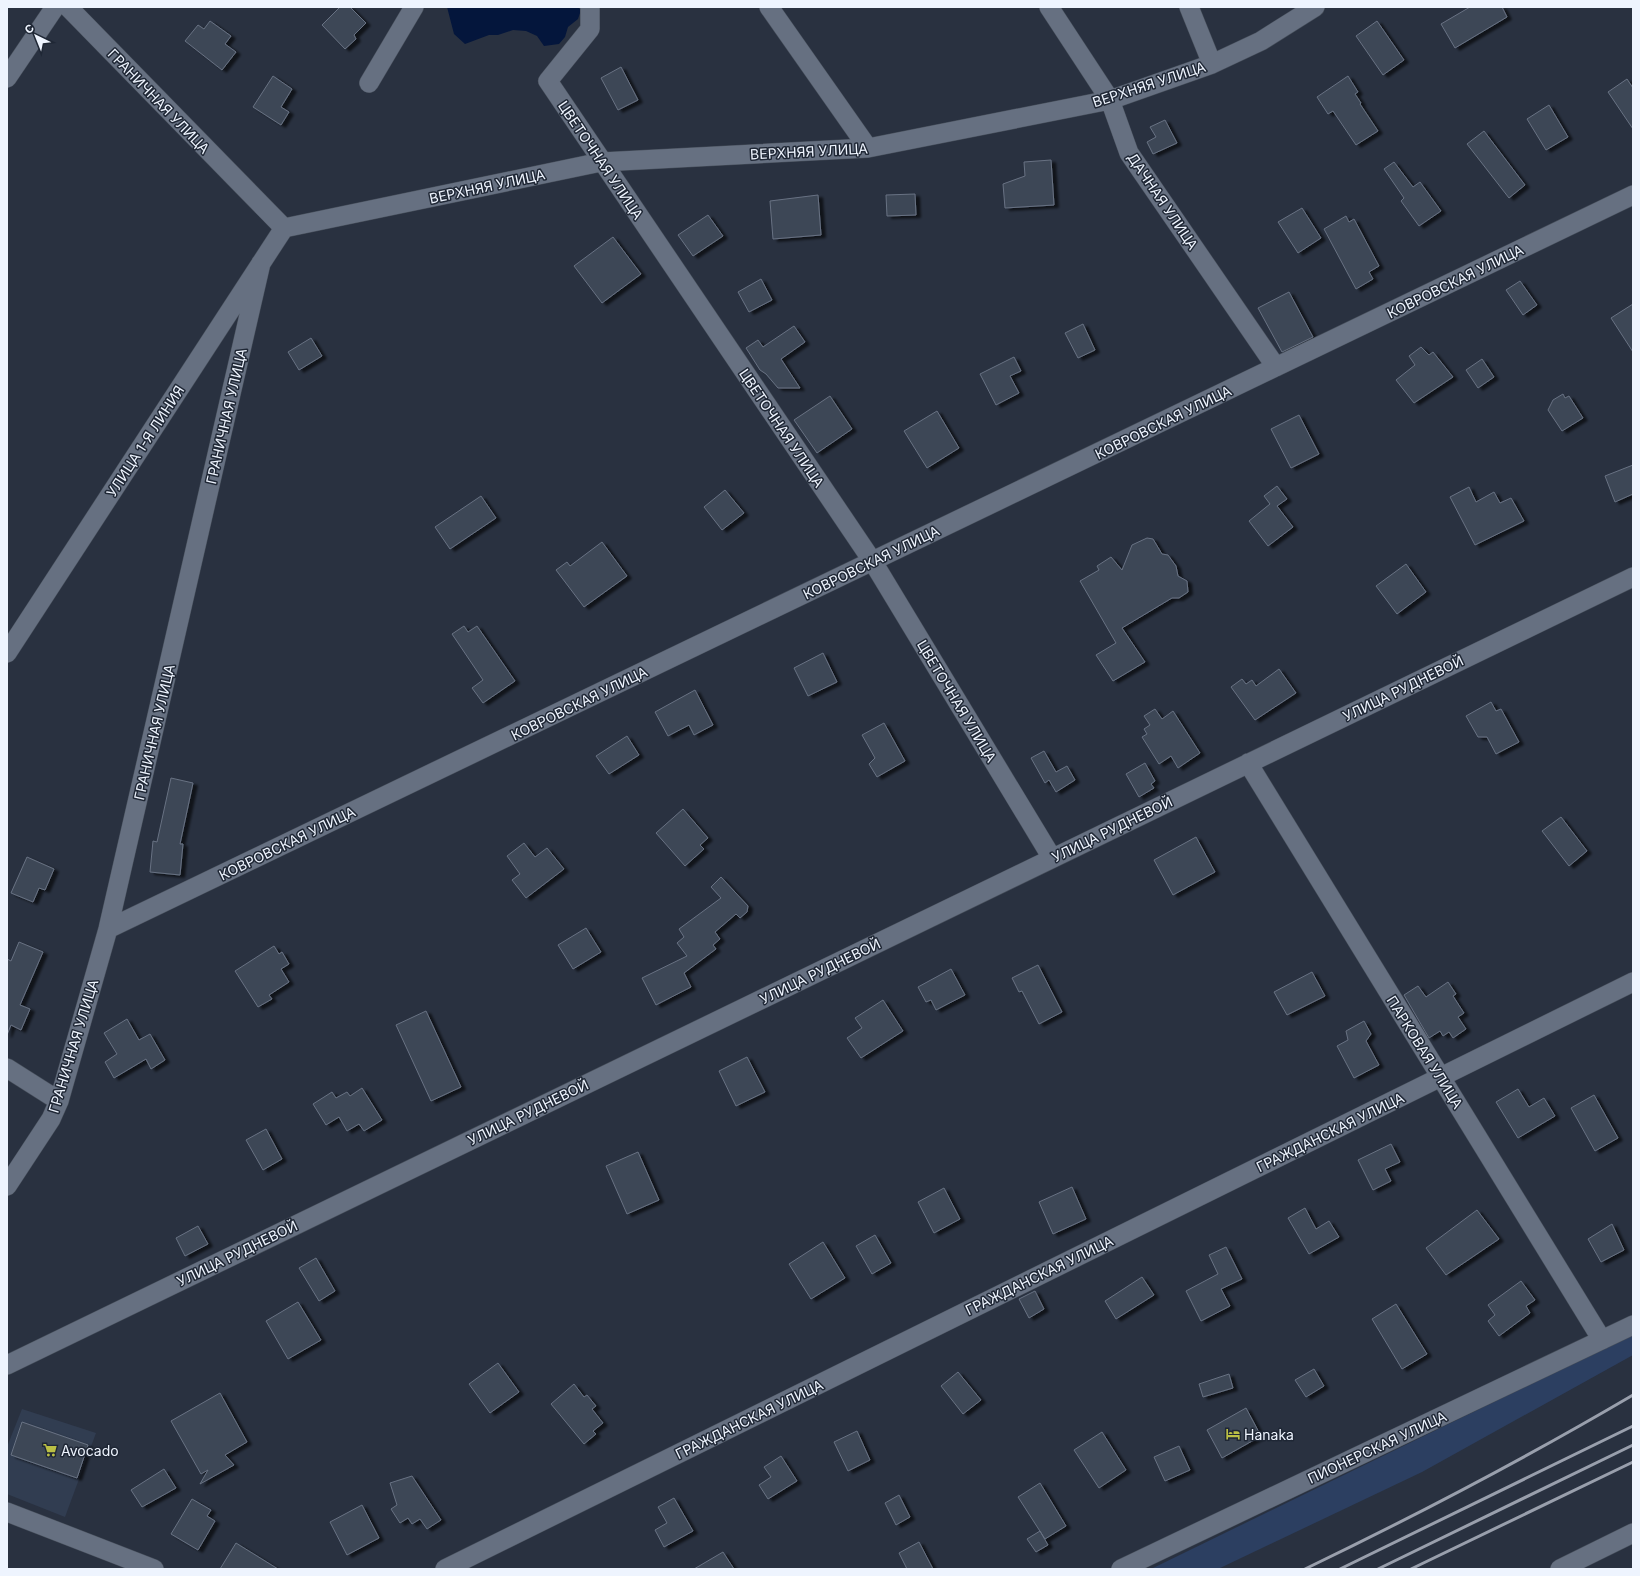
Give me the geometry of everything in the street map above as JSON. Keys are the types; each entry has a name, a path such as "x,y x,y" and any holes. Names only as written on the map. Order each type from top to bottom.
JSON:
{"street":[{"path":"7,78 55,7"},
{"name":"ГРАНИЧНАЯ УЛИЦА","path":"68,7 284,228"},
{"path":"369,83 414,7"},
{"name":"ЦВЕТОЧНАЯ УЛИЦА","path":"590,7 590,30 548,81 873,562 1052,858"},
{"path":"769,7 868,148"},
{"name":"ДАЧНАЯ УЛИЦА","path":"1048,7 1110,100 1129,153 1276,367"},
{"path":"1189,7 1212,64"},
{"name":"ВЕРХНЯЯ УЛИЦА","path":"284,228 602,162 868,148 1110,100 1212,64 1261,41 1315,7"},
{"name":"КОВРОВСКАЯ УЛИЦА","path":"108,929 1633,195"},
{"name":"УЛИЦА 1-Я ЛИНИЯ","path":"7,652 284,228"},
{"name":"ГРАНИЧНАЯ УЛИЦА","path":"7,1186 51,1120 59,1101 108,929 261,263"},
{"name":"УЛИЦА РУДНЕВОЙ","path":"7,1365 1633,577"},
{"name":"ПАРКОВАЯ УЛИЦА","path":"1248,763 1602,1340"},
{"name":"ГРАЖДАНСКАЯ УЛИЦА","path":"445,1569 1633,982"},
{"path":"7,1068 59,1101"},
{"name":"ПИОНЕРСКАЯ УЛИЦА","path":"1121,1569 1633,1325"},
{"path":"7,1512 154,1569"},
{"path":"1560,1569 1633,1533"}],"shaded area":[{"path":"447,7 578,7 581,10 578,19 568,27 565,37 559,44 544,46 537,36 526,31 513,30 498,35 489,35 465,44 454,34"},
{"path":"1633,1334 1633,1355 1422,1472 1218,1569 1151,1569"},
{"path":"22,1409 96,1433 65,1517 7,1494 7,1447"}],"building":[{"path":"340,7 350,7 366,23 354,35 356,39 345,49 322,25"},
{"path":"1470,7 1502,7 1507,17 1455,48 1441,24"},
{"path":"210,21 231,36 225,44 236,52 222,70 185,41 198,25 204,29"},
{"path":"1377,21 1404,60 1383,75 1356,36"},
{"path":"621,67 638,100 618,110 601,78"},
{"path":"273,76 292,89 281,107 289,112 281,125 253,107"},
{"path":"1348,76 1358,92 1355,94 1361,103 1360,104 1378,131 1356,145 1333,111 1328,114 1317,97"},
{"path":"1627,79 1633,88 1633,129 1608,92"},
{"path":"1549,105 1568,137 1546,150 1527,119"},
{"path":"1165,120 1177,143 1153,154 1147,142 1156,137 1150,127"},
{"path":"1484,131 1525,185 1509,198 1467,144"},
{"path":"1051,160 1054,205 1005,208 1003,184 1025,176 1024,162"},
{"path":"1394,162 1413,187 1420,182 1441,211 1419,226 1401,201 1404,198 1384,169"},
{"path":"915,194 916,215 887,216 886,195"},
{"path":"818,195 821,235 773,239 770,201"},
{"path":"1302,208 1321,238 1298,253 1278,222"},
{"path":"708,215 723,236 693,256 678,235"},
{"path":"1346,216 1349,222 1354,219 1379,266 1369,272 1373,279 1356,289 1324,229"},
{"path":"613,237 641,274 602,303 574,266"},
{"path":"761,279 772,300 749,312 738,292"},
{"path":"1520,281 1537,305 1523,315 1506,290"},
{"path":"1289,292 1313,337 1282,352 1258,308"},
{"path":"1633,304 1633,352 1611,318"},
{"path":"1083,324 1095,350 1078,358 1065,333"},
{"path":"794,326 805,342 781,359 800,388 778,388 766,374 760,370 746,348 758,340 763,347"},
{"path":"311,338 322,356 299,370 288,352"},
{"path":"1421,347 1429,355 1433,352 1453,377 1414,403 1396,380 1415,365 1409,356"},
{"path":"1014,357 1021,371 1010,376 1019,393 996,405 980,374"},
{"path":"1482,359 1494,377 1478,388 1466,370"},
{"path":"1563,394 1565,398 1569,396 1583,418 1562,431 1548,410 1553,400"},
{"path":"830,396 852,429 817,453 794,420"},
{"path":"937,411 959,448 927,468 904,431"},
{"path":"1299,415 1319,454 1291,468 1271,429"},
{"path":"1633,465 1633,494 1615,502 1605,476"},
{"path":"1277,486 1287,499 1277,506 1293,527 1268,546 1249,521 1270,504 1264,496"},
{"path":"1469,487 1476,502 1494,492 1500,503 1511,498 1524,521 1475,545 1450,497"},
{"path":"725,490 744,513 722,530 704,507"},
{"path":"481,496 496,518 450,549 435,527"},
{"path":"1147,538 1153,539 1162,554 1168,555 1176,566 1178,576 1187,581 1188,592 1179,598 1172,598 1122,628 1145,662 1113,681 1096,655 1116,643 1080,581 1099,570 1097,566 1111,557 1122,570 1132,545"},
{"path":"602,542 627,576 584,607 556,570 567,562 570,566"},
{"path":"1406,564 1426,592 1397,614 1376,586"},
{"path":"464,626 468,632 477,626 515,681 483,703 472,688 483,680 452,634"},
{"path":"823,653 837,682 808,696 794,668"},
{"path":"1279,669 1296,693 1255,720 1231,687 1242,679 1246,684 1252,680 1256,686"},
{"path":"695,690 713,725 694,735 689,725 668,736 655,712"},
{"path":"1491,702 1496,711 1501,709 1519,742 1496,754 1487,737 1478,737 1466,716"},
{"path":"1155,709 1162,719 1173,711 1200,753 1178,768 1171,756 1159,764 1142,737 1147,734 1144,729 1150,725 1144,716"},
{"path":"884,723 905,761 877,777 869,764 875,758 862,735"},
{"path":"627,736 639,755 609,774 596,756"},
{"path":"1044,751 1056,772 1067,766 1075,780 1056,792 1049,780 1045,783 1031,758"},
{"path":"1145,763 1155,781 1151,784 1154,788 1139,797 1126,774"},
{"path":"171,778 193,783 180,844 183,844 180,875 150,872 153,841 157,842"},
{"path":"683,809 708,838 700,845 704,849 685,866 656,833"},
{"path":"1561,817 1587,851 1569,866 1542,831"},
{"path":"1196,837 1215,872 1173,895 1154,860"},
{"path":"524,843 535,857 547,848 564,869 526,898 512,880 520,874 507,856"},
{"path":"27,857 54,869 45,890 39,888 33,902 11,893"},
{"path":"721,877 748,906 747,912 740,918 736,914 715,932 720,939 713,945 716,949 684,973 691,987 656,1005 642,978 687,956 677,943 684,937 679,929 721,898 711,887"},
{"path":"586,928 601,952 573,969 558,945"},
{"path":"19,942 43,952 20,1005 30,1009 21,1030 11,1025 7,1035 7,959 11,961"},
{"path":"274,946 279,954 282,952 289,964 281,969 289,982 269,995 272,999 258,1007 235,971"},
{"path":"1038,965 1062,1012 1039,1024 1022,991 1019,992 1012,978"},
{"path":"951,969 965,995 936,1010 931,1000 926,1002 918,987"},
{"path":"1312,972 1325,996 1287,1015 1274,992"},
{"path":"1448,982 1456,994 1453,996 1464,1013 1458,1017 1466,1029 1453,1038 1449,1032 1443,1036 1440,1031 1429,1038 1404,995 1418,986 1426,997"},
{"path":"883,1000 903,1031 861,1058 847,1038 862,1028 855,1018"},
{"path":"426,1011 461,1087 431,1101 396,1025"},
{"path":"127,1019 139,1040 150,1034 165,1060 151,1069 146,1059 114,1078 105,1062 117,1054 104,1033"},
{"path":"1364,1021 1371,1034 1366,1041 1379,1065 1354,1078 1337,1046 1348,1040 1346,1031"},
{"path":"747,1057 765,1092 736,1106 719,1071"},
{"path":"362,1088 382,1120 364,1131 359,1124 347,1131 339,1117 326,1125 313,1104 332,1092 336,1098 347,1092 350,1096"},
{"path":"1518,1089 1529,1107 1544,1098 1555,1116 1518,1138 1496,1102"},
{"path":"1594,1095 1618,1138 1595,1151 1571,1108"},
{"path":"266,1129 282,1159 263,1170 246,1140"},
{"path":"1391,1144 1400,1162 1385,1169 1391,1181 1373,1190 1358,1160"},
{"path":"638,1152 659,1200 627,1214 606,1166"},
{"path":"1072,1187 1086,1219 1053,1234 1039,1202"},
{"path":"944,1188 960,1219 934,1233 918,1202"},
{"path":"1305,1208 1316,1229 1329,1221 1339,1237 1309,1254 1288,1218"},
{"path":"1477,1210 1499,1239 1446,1275 1426,1248"},
{"path":"1612,1224 1624,1250 1601,1262 1588,1239"},
{"path":"198,1226 208,1244 185,1256 176,1238"},
{"path":"875,1235 891,1263 872,1274 856,1246"},
{"path":"823,1242 845,1278 811,1299 789,1264"},
{"path":"1226,1247 1242,1279 1221,1289 1230,1306 1201,1321 1186,1291 1218,1274 1209,1255"},
{"path":"316,1258 335,1291 319,1301 299,1268"},
{"path":"1142,1277 1154,1295 1116,1319 1105,1301"},
{"path":"1521,1281 1535,1300 1526,1306 1530,1313 1499,1336 1488,1321 1495,1315 1488,1305"},
{"path":"1035,1291 1044,1309 1029,1318 1019,1299"},
{"path":"298,1302 321,1340 288,1359 266,1321"},
{"path":"1396,1304 1427,1354 1402,1369 1372,1319"},
{"path":"498,1363 519,1392 490,1413 469,1384"},
{"path":"1314,1369 1324,1386 1306,1397 1295,1380"},
{"path":"958,1372 981,1400 963,1414 941,1386"},
{"path":"1229,1374 1233,1388 1203,1397 1199,1384"},
{"path":"574,1384 584,1397 587,1395 596,1406 592,1409 603,1423 593,1431 596,1434 584,1444 551,1404"},
{"path":"220,1393 247,1442 225,1455 234,1465 200,1484 208,1470 201,1474 171,1421"},
{"path":"1246,1408 1261,1436 1222,1458 1207,1430"},
{"name":"Avocado","path":"22,1422 88,1445 77,1478 11,1455"},
{"path":"857,1431 870,1460 848,1471 834,1442"},
{"path":"1102,1432 1126,1470 1099,1488 1074,1450"},
{"path":"1179,1446 1190,1470 1165,1481 1154,1457"},
{"path":"781,1456 797,1481 768,1499 759,1485 771,1477 764,1467"},
{"path":"164,1469 176,1488 142,1507 131,1490"},
{"path":"412,1476 441,1520 427,1529 420,1519 412,1524 408,1518 400,1523 391,1509 397,1505 390,1483"},
{"path":"1040,1483 1066,1526 1045,1539 1018,1497"},
{"path":"899,1495 910,1517 896,1525 885,1503"},
{"path":"674,1498 693,1531 664,1547 655,1530 667,1523 658,1507"},
{"path":"192,1499 211,1510 207,1516 215,1521 198,1550 171,1534"},
{"path":"362,1505 379,1538 347,1555 330,1522"},
{"path":"1040,1531 1048,1545 1036,1552 1027,1539"},
{"path":"919,1542 933,1569 907,1569 899,1553"},
{"path":"236,1543 278,1569 220,1569"},
{"path":"723,1552 734,1569 694,1569"}],"railway":[{"path":"1305,1569 1471,1485 1633,1395"},
{"path":"1340,1569 1633,1426"},
{"path":"1378,1569 1633,1445"},
{"path":"1411,1569 1633,1462"}],"place":[{"name":"Hanaka","path":"1233,1434"},
{"name":"Avocado","path":"50,1450"}]}
